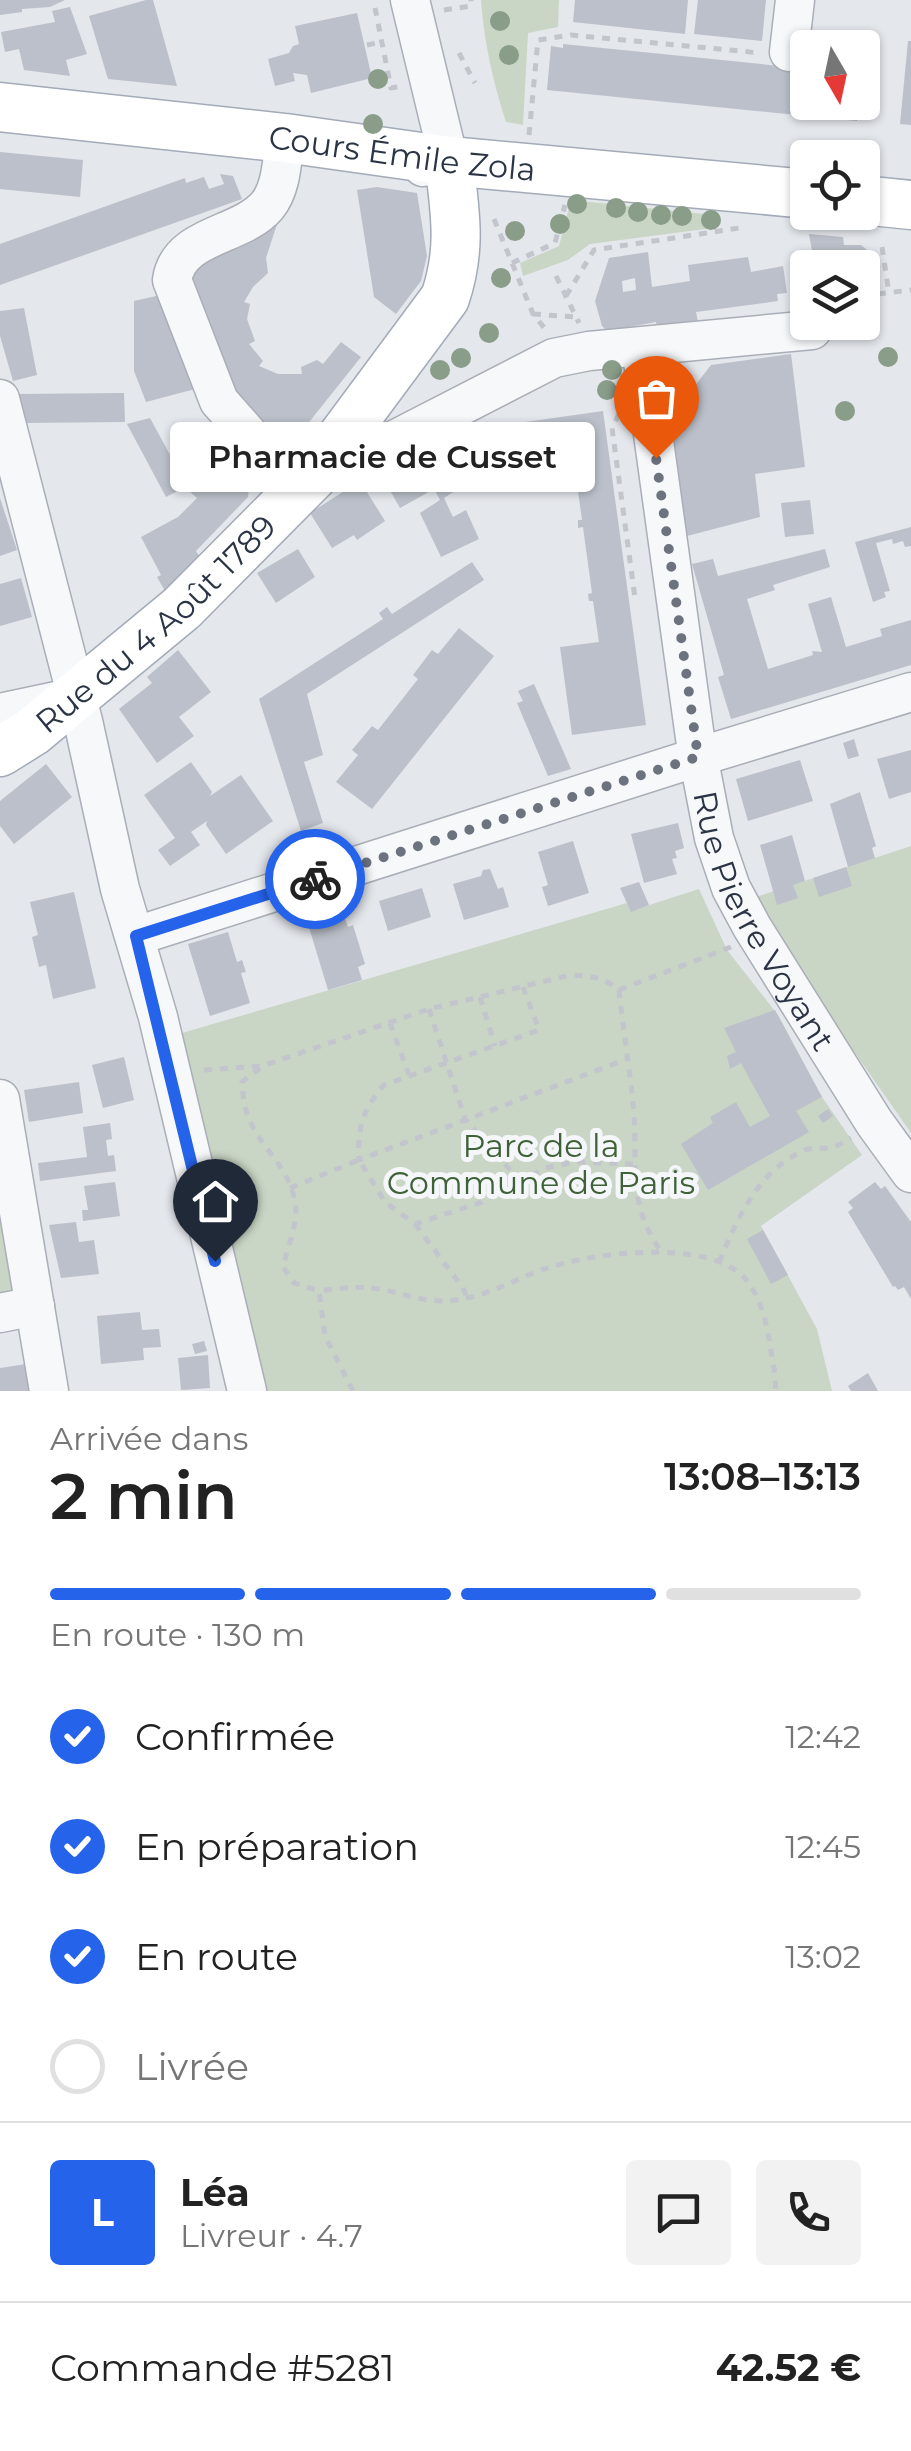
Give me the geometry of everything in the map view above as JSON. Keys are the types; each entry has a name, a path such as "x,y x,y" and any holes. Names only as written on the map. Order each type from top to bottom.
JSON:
{"main road":[{"name":"Cours Émile Zola","path":"0,107 283,147 790,192"},
{"path":"313,476 445,298 455,268 457,233 450,160"},
{"path":"880,201 911,204"},
{"name":"Rue du 4 Août 1789","path":"0,752 32,732 182,608 313,476"}],"street":[{"path":"789,52 795,0"},
{"path":"407,6 450,160"},
{"path":"0,127 283,147 278,183 268,205 188,250 175,265 172,280 219,402 263,451"},
{"name":"Rue du 4 Août 1789","path":"313,476 375,450 554,358 790,332"},
{"name":"Rue Pierre Voyant","path":"641,347 698,757 714,838 731,888 752,927 874,1122 911,1173"},
{"path":"0,398 247,1391"},
{"path":"136,936 911,692"},
{"path":"0,713 77,696"},
{"path":"0,1099 17,1310 49,1391"}],"path":[{"path":"367,45 381,42 407,6 471,6 471,0"},
{"path":"530,135 538,40 572,35 789,56 789,52"},
{"path":"381,42 391,88"},
{"path":"460,52 475,83"},
{"path":"512,263 556,243 567,195"},
{"path":"492,214 533,314 546,330"},
{"path":"566,296 594,250 715,234 759,224"},
{"path":"882,247 889,293"},
{"path":"556,276 582,328"},
{"path":"880,294 911,290"},
{"path":"533,314 576,317"},
{"path":"612,428 633,555 635,598"},
{"path":"620,488 629,487"},
{"path":"191,1071 262,1066 429,1009 571,975 593,976 619,990 728,950"},
{"path":"467,1298 415,1224 384,1202 359,1160 357,1134 366,1105 384,1085 539,1030 523,987"},
{"path":"619,990 634,1114 637,1201 660,1251"},
{"path":"480,997 495,1046"},
{"path":"429,1009 465,1120 518,1180"},
{"path":"390,1023 409,1075"},
{"path":"290,1188 628,1058"},
{"path":"262,1066 242,1082 244,1103 250,1124 280,1162 290,1188 296,1215 283,1267 294,1283 319,1291 349,1286 435,1302 488,1295 558,1265 660,1251 719,1262 746,1278 757,1300 767,1326 775,1391"},
{"path":"719,1262 739,1215 761,1181 789,1158 810,1148 831,1148 874,1122"},
{"path":"415,1224 482,1202 545,1168 575,1162 633,1164"},
{"path":"319,1291 325,1336 353,1391"}],"green space":[{"path":"481,0 559,0 558,27 528,33 523,125 506,122 490,62"},
{"path":"571,200 714,215 713,228 590,244 568,260 523,276 520,263 559,246"},
{"path":"911,846 911,1133 774,937 753,898"},
{"name":"Parc de la Commune de Paris","path":"699,889 727,950 778,1015 822,1097 862,1155 761,1226 817,1329 832,1391 267,1391 182,1033 627,903 631,911"},
{"path":"0,1200 15,1302 0,1305"}],"building":[{"path":"0,0 65,0 50,7 0,15"},
{"path":"153,0 177,86 108,79 89,16"},
{"path":"575,0 688,0 685,34 573,22"},
{"path":"698,0 766,0 762,41 694,34"},
{"path":"70,7 87,54 66,60 70,76 24,70 19,49 5,52 1,32 55,22 52,11"},
{"path":"357,13 372,78 311,93 307,75 293,73 295,81 275,86 268,59 289,53 299,44 295,26"},
{"path":"911,41 911,125 900,124"},
{"path":"563,44 790,67 790,114 547,90 551,46 563,48"},
{"path":"0,152 83,160 80,197 0,189"},
{"path":"220,174 233,176 242,199 0,285 0,244 185,178 186,183 204,177 209,189 224,184"},
{"path":"377,187 417,193 427,256 421,281 396,314 374,297 357,190"},
{"path":"282,209 266,258 268,273 244,302 250,304 247,319 255,341 249,344 263,361 259,366 278,374 302,374 301,367 317,360 323,364 341,342 361,357 306,426 297,434 275,438 232,395 190,282 194,263"},
{"path":"809,234 843,237 844,245 861,245 867,250 812,250"},
{"path":"648,252 652,287 690,281 688,265 748,257 751,272 783,266 787,293 777,294 778,301 696,312 698,322 657,327 656,322 607,331 595,301 609,258","holes":["635,278 636,290 623,292 622,281"]},
{"path":"165,294 199,388 146,402 134,371 134,301"},
{"path":"24,308 37,375 13,381 0,336 0,311"},
{"path":"791,354 805,467 755,474 760,517 687,536 671,417 711,365"},
{"path":"124,393 125,422 24,423 16,394"},
{"path":"603,411 646,725 572,735 560,647 599,642 593,601 589,601 588,594 592,593 583,527 578,528 578,520 582,520 573,456 510,460 505,425"},
{"path":"219,416 252,458 248,497 196,551 200,557 165,591 141,537 178,517 197,498 189,491 197,483 204,490 223,472 227,476 234,468 202,430"},
{"path":"150,418 187,486 166,497 127,424"},
{"path":"435,444 461,487 444,498 453,517 466,510 479,539 441,557 420,513 440,500 434,489 400,508 384,480 417,462 413,455"},
{"path":"360,481 385,521 357,540 354,535 332,548 310,513"},
{"path":"0,498 17,550 0,556"},
{"path":"810,500 814,534 785,537 781,503"},
{"path":"911,527 911,546 905,547 903,541 893,544 892,539 876,543 890,591 873,602 855,542"},
{"path":"298,549 315,577 276,603 257,573"},
{"path":"825,549 830,567 773,585 775,590 747,599 768,669 813,655 812,651 822,652 808,604 831,597 846,647 882,636 880,629 911,620 911,665 731,719 718,677 724,675 692,564 713,559 718,576"},
{"path":"472,562 484,580 307,694 323,755 304,762 323,823 301,831 259,699 383,619 379,613 387,607 392,614"},
{"path":"21,578 32,617 0,626 0,584"},
{"path":"459,628 494,656 372,809 336,782 358,755 352,750 372,726 378,730 418,679 413,675 432,650 438,654"},
{"path":"178,650 211,692 179,717 194,736 157,763 119,709 152,683 147,677"},
{"path":"534,684 571,769 548,776 517,703 523,701 518,691"},
{"path":"854,739 859,756 848,759 843,743"},
{"path":"911,750 911,792 889,799 877,759"},
{"path":"800,760 813,801 748,821 736,779"},
{"path":"191,762 212,792 210,796 241,775 273,821 226,854 207,821 191,832 200,845 170,866 158,850 175,838 144,795"},
{"path":"46,764 72,797 14,844 0,826 0,801"},
{"path":"860,792 876,846 872,848 875,858 848,867 830,804"},
{"path":"678,823 684,848 675,851 677,858 672,859 677,874 644,883 631,834"},
{"path":"792,835 805,881 793,885 798,898 777,905 760,845"},
{"path":"573,841 589,893 548,906 542,887 548,885 538,852"},
{"path":"846,867 852,886 819,897 813,878"},
{"path":"490,869 498,889 503,887 509,907 464,920 453,884 481,876 483,870"},
{"path":"639,882 649,905 631,912 620,888"},
{"path":"422,888 431,917 388,931 379,901"},
{"path":"74,892 96,988 53,999 46,965 39,967 32,937 38,935 30,902"},
{"path":"343,913 348,927 353,925 365,964 358,967 362,980 328,990 308,924"},
{"path":"228,932 237,962 242,960 246,972 241,973 250,1003 210,1016 188,944"},
{"path":"775,1010 822,1097 796,1111 809,1132 708,1190 681,1144 713,1123 710,1117 736,1102 750,1127 770,1116 741,1063 730,1069 727,1056 736,1052 724,1028"},
{"path":"124,1057 134,1100 103,1108 92,1065"},
{"path":"79,1082 83,1113 29,1122 24,1090"},
{"path":"828,1109 833,1116 823,1123 818,1116"},
{"path":"110,1123 108,1156 114,1155 116,1171 40,1181 38,1163 87,1157 83,1127"},
{"path":"115,1182 120,1216 83,1221 82,1210 88,1210 84,1186"},
{"path":"875,1182 881,1189 885,1186 911,1222 911,1299 904,1287 893,1287 848,1212 853,1208 848,1202"},
{"path":"76,1222 79,1242 94,1240 99,1274 61,1278 49,1225"},
{"path":"763,1230 788,1275 771,1284 747,1239"},
{"path":"140,1312 142,1330 159,1329 161,1347 143,1348 144,1360 101,1364 97,1316"},
{"path":"204,1341 207,1351 195,1354 192,1344"},
{"path":"208,1355 210,1388 181,1390 178,1358"},
{"path":"26,1364 30,1391 0,1391 0,1368"},
{"path":"868,1373 878,1391 851,1391 848,1386"}],"way so far":[{"path":"315,879 698,757 656,458"}],"place":[{"name":"Pharmacie de Cusset","path":"656,458"}],"route":[{"path":"215,1261 136,936 315,879"}]}
